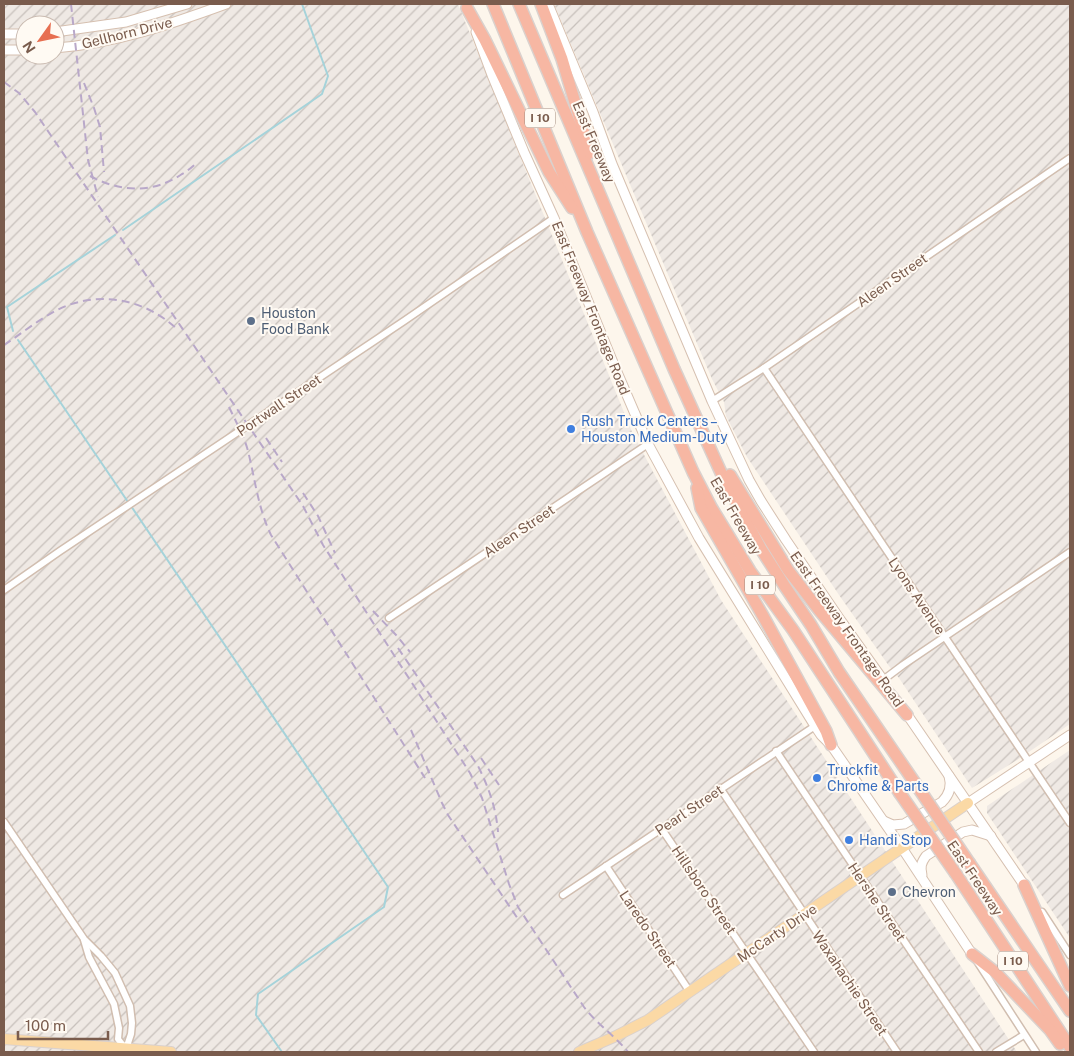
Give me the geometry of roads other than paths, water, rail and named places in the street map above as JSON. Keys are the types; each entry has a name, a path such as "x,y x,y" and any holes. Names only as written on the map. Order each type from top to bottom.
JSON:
{"highway":[{"name":"East Freeway","path":"493,4 587,232 693,472 712,507 750,571 793,630 1070,1047"},
{"name":"East Freeway","path":"519,4 695,418 761,549 811,625 838,672 1070,1011"},
{"path":"541,4 562,59 606,208"},
{"path":"466,6 549,172 587,232"},
{"path":"695,418 788,570 907,715"},
{"path":"693,472 702,508 826,731 831,745"},
{"path":"1024,885 1070,986"},
{"path":"972,954 995,972 1050,1030 1067,1052"}],"main road":[{"name":"Gellhorn Drive","path":"65,31 126,22 187,4"},
{"name":"Gellhorn Drive","path":"65,48 128,36 199,8 226,4"},
{"name":"East Freeway Frontage Road","path":"548,4 593,112 612,164 712,401 748,480 838,618 884,680 1024,885"},
{"name":"East Freeway Frontage Road","path":"466,6 492,75 648,444 699,538 815,726 831,745 884,821 972,954"},
{"path":"126,22 128,36"},
{"path":"968,803 1070,735"},
{"path":"884,821 893,825 904,824 942,802 951,787 948,772"},
{"name":"McCarty Drive","path":"579,1052 648,1020 968,803"},
{"path":"925,883 920,868 926,856 963,832 972,830 991,836"},
{"path":"4,1039 171,1052"}],"street":[{"name":"Aleen Street","path":"712,401 764,368 1070,158"},
{"name":"Portwall Street","path":"4,590 404,322 554,218"},
{"name":"Lyons Avenue","path":"764,368 1070,823"},
{"name":"Aleen Street","path":"389,618 648,444"},
{"path":"884,680 901,666 1070,552"},
{"name":"Pearl Street","path":"563,895 815,726"},
{"name":"Hershe Street","path":"776,751 979,1052"},
{"name":"Waxahachie Street","path":"720,788 897,1052"},
{"path":"4,822 84,939 115,974 130,1006 131,1034 126,1049"},
{"name":"Hillsboro Street","path":"662,828 814,1052"},
{"name":"Laredo Street","path":"606,866 690,992"},
{"name":"East Freeway Frontage Road","path":"1024,885 1070,955"},
{"path":"84,939 89,957 114,1004 119,1028 118,1039 126,1049"},
{"name":"East Freeway Frontage Road","path":"972,954 1036,1052"},
{"path":"996,1052 1024,1034"}],"waterway":[{"path":"123,230 322,94 328,76 302,4"},
{"path":"13,331 7,307 115,235"},
{"path":"18,340 128,502"},
{"path":"131,506 388,887 384,907 258,994 256,1015 282,1052"}],"railway":[{"path":"71,4 88,160 98,197"},
{"path":"4,82 19,93 35,112 303,506 323,545 470,773 482,798 518,907 584,1007 628,1052"},
{"path":"84,83 100,127 104,172"},
{"path":"90,176 125,188 148,188 171,180 198,162"},
{"path":"4,345 58,310 66,306 96,299 125,301 139,305 165,319 177,329"},
{"path":"229,407 246,445 260,504 271,535 425,778"},
{"path":"266,438 282,462"},
{"path":"303,493 318,516 335,553"},
{"path":"373,611 410,652"},
{"path":"398,648 478,766 491,798 498,832"},
{"path":"411,730 448,815 518,919"},
{"path":"481,758 499,785"}],"place":[{"name":"Houston Food Bank","path":"251,321"},
{"name":"Rush Truck Centers – Houston Medium-Duty","path":"571,429"},
{"name":"Truckfit Chrome & Parts","path":"817,778"},
{"name":"Handi Stop","path":"849,840"},
{"name":"Chevron","path":"892,892"}]}
